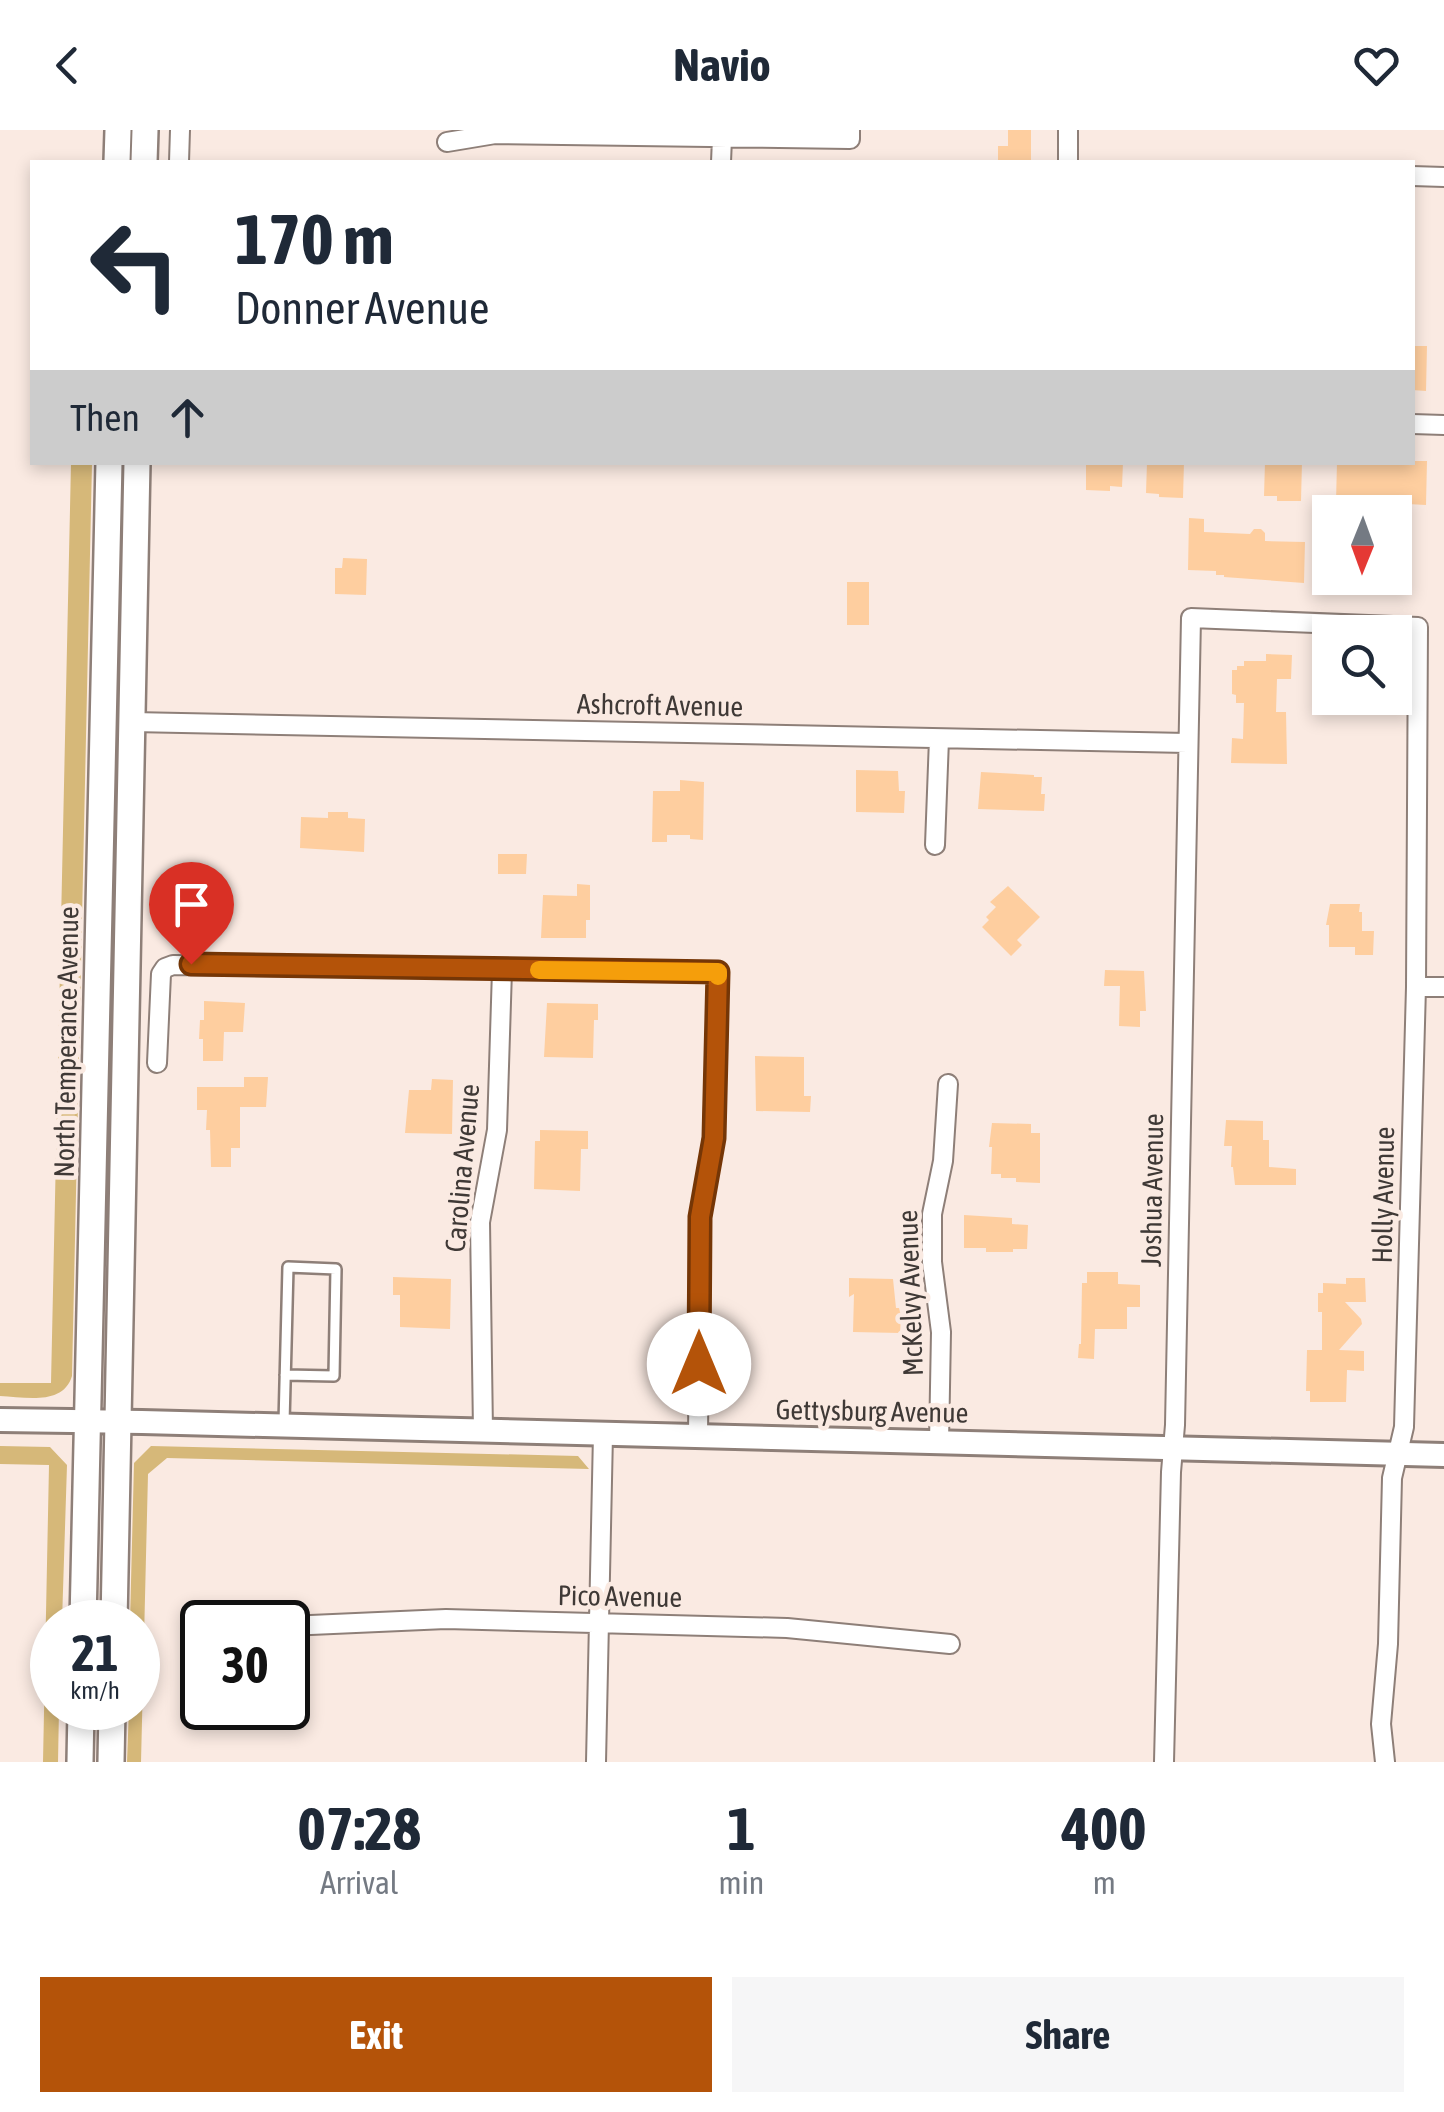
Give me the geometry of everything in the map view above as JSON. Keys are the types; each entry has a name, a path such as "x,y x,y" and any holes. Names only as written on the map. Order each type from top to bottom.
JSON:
{"main road":[{"path":"116,160 118,130"},
{"path":"144,160 145,130"},
{"name":"North Temperance Avenue","path":"84,1600 109,465"},
{"path":"114,1600 137,465"},
{"path":"80,1762 81,1730"},
{"path":"111,1762 112,1730"}],"street":[{"path":"179,160 180,130"},
{"path":"1068,130 1068,160"},
{"path":"447,142 495,134 722,138 850,134"},
{"path":"722,138 722,160"},
{"path":"1415,176 1444,177"},
{"path":"1415,424 1444,425"},
{"name":"Holly Avenue","path":"1191,618 1418,627 1416,986 1404,1427 1392,1478 1388,1644 1382,1700 1386,1762"},
{"name":"Joshua Avenue","path":"1164,1762 1176,1425 1191,618"},
{"name":"Ashcroft Avenue","path":"132,722 1187,743"},
{"path":"935,845 939,739"},
{"path":"157,1063 160,974 173,965 718,972 714,1138 700,1217 698,1437"},
{"name":"Carolina Avenue","path":"483,1431 480,1222 497,1130 502,970"},
{"path":"1416,986 1444,987"},
{"name":"McKelvy Avenue","path":"939,1442 942,1332 932,1262 932,1214 943,1160 948,1084"},
{"name":"Gettysburg Avenue","path":"0,1420 1444,1455"},
{"path":"596,1762 603,1434"},
{"name":"Pico Avenue","path":"310,1625 446,1619 787,1628 950,1644"}],"lane":[{"path":"284,1426 288,1267 336,1269 334,1376 286,1374"}],"shaded area":[{"path":"71,465 92,465 72,1376 67,1386 52,1396 0,1396 0,1383 51,1383"},
{"path":"0,1446 50,1447 67,1465 63,1600 46,1600 49,1465 0,1464"},
{"path":"151,1446 578,1456 589,1469 167,1458 148,1474 145,1600 131,1600 134,1463"},
{"path":"44,1730 59,1730 58,1762 43,1762"},
{"path":"128,1730 142,1730 141,1762 127,1762"}],"building":[{"path":"1008,130 1031,130 1031,160 998,160 998,146 1008,146"},
{"path":"1415,346 1427,346 1426,391 1415,390"},
{"path":"1415,461 1427,461 1426,505 1412,504 1412,495 1336,495 1337,465 1415,465"},
{"path":"1086,465 1123,465 1122,487 1086,490"},
{"path":"1147,465 1184,465 1183,498 1146,493"},
{"path":"1265,465 1302,465 1301,501 1277,501 1277,496 1264,496"},
{"path":"1189,518 1204,519 1204,532 1250,534 1261,529 1265,541 1305,542 1304,583 1188,570"},
{"path":"343,558 367,559 366,595 335,594 335,568 342,568"},
{"path":"847,582 869,582 869,625 847,625"},
{"path":"1266,654 1292,655 1291,679 1277,679 1276,712 1286,712 1287,764 1231,763 1232,738 1243,739 1244,703 1236,703 1236,695 1232,694 1232,670 1244,666 1244,661 1266,661"},
{"path":"856,770 898,771 899,791 905,791 904,813 856,812"},
{"path":"981,772 1042,777 1044,811 978,809"},
{"path":"680,780 704,782 703,840 690,839 690,835 667,835 667,842 652,842 653,791 680,791"},
{"path":"328,812 348,812 348,818 365,819 364,852 300,848 301,817 328,818"},
{"path":"498,854 527,854 526,874 498,874"},
{"path":"577,884 590,885 586,938 541,938 543,895 577,896"},
{"path":"1008,886 1040,917 1017,940 1022,945 1011,956 982,927 996,907 990,902"},
{"path":"1330,904 1360,904 1362,931 1374,931 1373,955 1355,955 1355,947 1329,947 1326,925"},
{"path":"1105,970 1144,971 1146,1011 1140,1011 1140,1027 1119,1026 1120,986 1104,986"},
{"path":"204,1001 245,1003 243,1032 224,1032 223,1061 203,1061 203,1039 199,1039"},
{"path":"547,1003 598,1004 593,1058 544,1057"},
{"path":"755,1056 804,1057 804,1096 811,1096 810,1112 756,1111"},
{"path":"244,1077 268,1077 266,1107 240,1107 240,1148 231,1148 231,1167 211,1167 207,1110 197,1110 197,1087 244,1087"},
{"path":"432,1079 453,1080 452,1134 405,1133 409,1090 431,1090"},
{"path":"1226,1120 1263,1121 1263,1140 1269,1140 1269,1167 1296,1169 1296,1185 1235,1185 1232,1146 1224,1146"},
{"path":"992,1123 1031,1124 1031,1133 1040,1133 1040,1183 1016,1182 1016,1178 991,1174"},
{"path":"540,1130 588,1131 588,1149 581,1149 580,1191 534,1189 535,1141 540,1141"},
{"path":"964,1215 1012,1218 1012,1224 1028,1225 1027,1249 986,1252 986,1248 964,1248"},
{"path":"1087,1272 1118,1272 1118,1284 1140,1285 1140,1307 1127,1307 1127,1329 1095,1329 1094,1359 1078,1358 1082,1283 1087,1283"},
{"path":"393,1277 451,1279 450,1329 400,1327 400,1295 393,1295"},
{"path":"849,1278 893,1279 896,1308 901,1316 900,1333 853,1332 854,1294 849,1297"},
{"path":"1346,1278 1365,1278 1366,1302 1345,1302 1362,1324 1339,1350 1364,1351 1364,1371 1347,1370 1346,1402 1310,1402 1310,1391 1306,1391 1307,1350 1322,1350 1318,1293 1323,1293 1323,1283 1346,1284"}],"slow traffic":[{"path":"539,970 718,972 718,976"}],"route":[{"path":"191,964 718,972 714,1138 700,1217 699,1364"}]}
